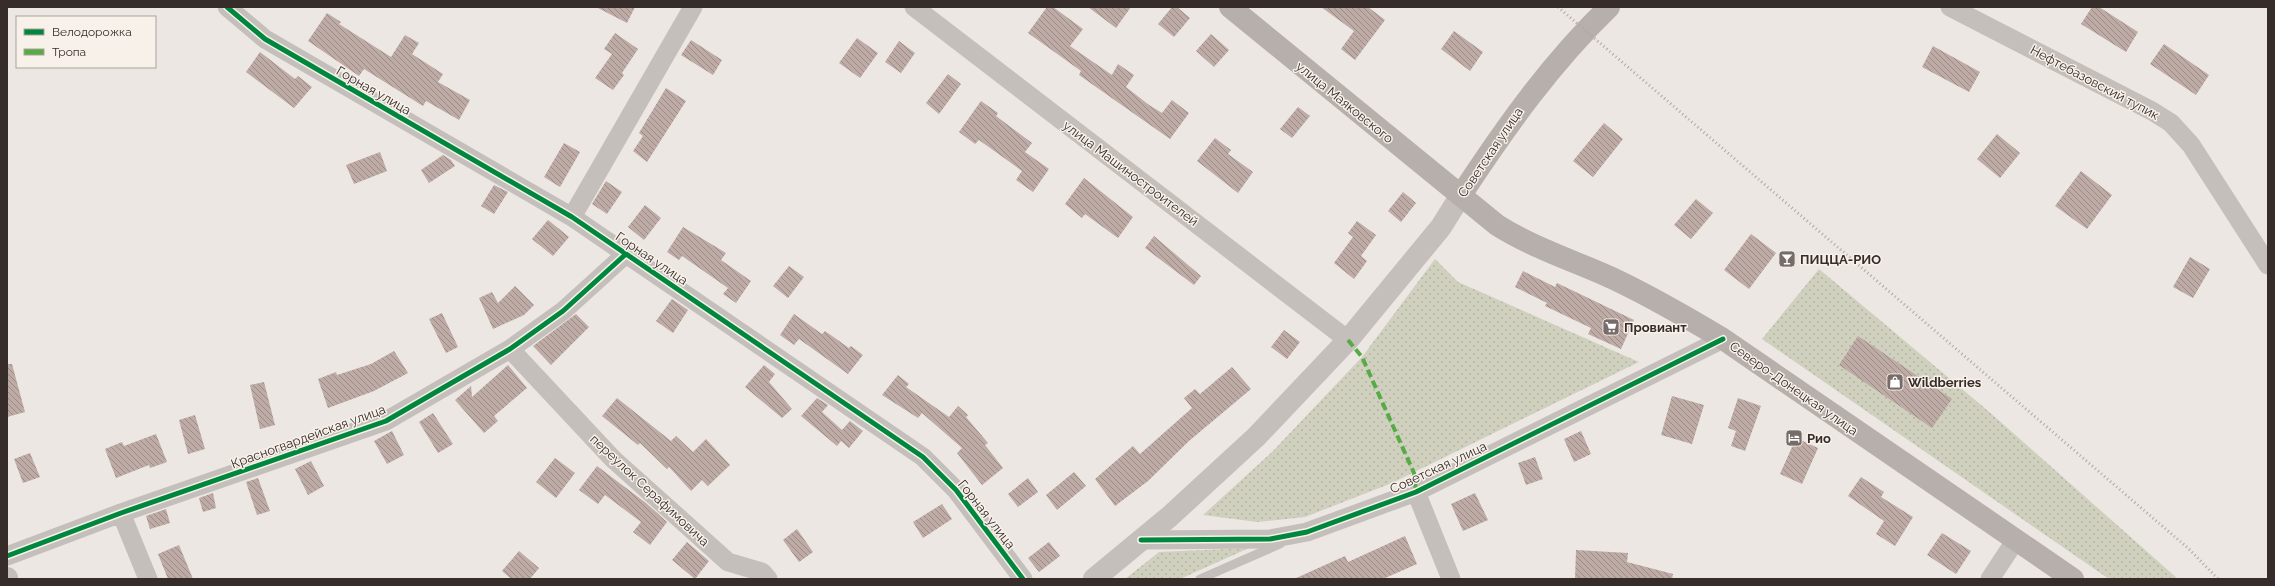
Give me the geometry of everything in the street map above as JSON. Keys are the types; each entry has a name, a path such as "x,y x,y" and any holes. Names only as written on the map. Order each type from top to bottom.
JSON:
{"main road":[{"name":"улица Маяковского","path":"1230,7 1353,109 1461,195"},
{"name":"Советская улица","path":"1461,195 1501,133 1528,96 1585,30 1609,7"},
{"name":"Северо-Донецкая улица","path":"1461,195 1497,225 1515,236 1614,279 1673,309 1724,339 2073,579"}],"street":[{"name":"Горная улица","path":"227,7 265,39 572,216 923,457 956,490 1023,579"},
{"path":"572,216 693,7"},
{"name":"улица Машиностроителей","path":"914,7 1348,340"},
{"name":"Нефтебазовский тупик","path":"1950,7 2152,110 2171,123 2191,145 2268,265"},
{"name":"Советская улица","path":"1094,579 1141,540 1256,437 1348,340 1441,227 1461,195"},
{"name":"Красногвардейская улица","path":"7,556 121,513 386,421 510,349 563,311 626,254"},
{"name":"Советская улица","path":"1141,540 1270,539 1307,532 1416,492 1724,339"},
{"name":"переулок Серафимовича","path":"510,349 613,459 728,562 761,577"},
{"path":"1416,492 1451,579"},
{"path":"121,513 148,579"},
{"path":"1990,579 2015,540"}],"lane":[{"path":"1200,579 1307,532"}],"green space":[{"path":"1435,259 1458,282 1639,362 1392,483 1305,517 1257,522 1203,515 1273,451 1362,357"},
{"path":"1819,269 1987,410 2178,579 2109,579 1762,339"},
{"path":"1249,548 1180,579 1125,579 1159,552"}],"building":[{"path":"596,7 635,7 627,23"},
{"path":"1047,7 1053,7 1083,29 1070,46 1112,75 1118,64 1134,75 1126,87 1149,105 1162,113 1172,100 1189,113 1170,139 1079,75 1081,71 1028,33"},
{"path":"1088,7 1131,7 1116,28"},
{"path":"1172,7 1177,7 1190,18 1174,37 1158,24"},
{"path":"1321,7 1368,7 1385,20 1355,60 1341,49 1354,31"},
{"path":"2092,7 2099,7 2138,32 2126,52 2081,24"},
{"path":"327,13 341,22 339,24 391,57 405,35 419,43 412,54 443,74 438,82 470,100 459,120 426,101 423,106 364,69 359,76 308,41"},
{"path":"1454,31 1483,52 1470,71 1441,49"},
{"path":"615,33 638,49 622,73 624,75 613,90 595,78 612,54 604,49"},
{"path":"1211,34 1229,50 1214,67 1196,51"},
{"path":"857,38 878,53 860,78 839,63"},
{"path":"691,40 722,60 713,75 681,55"},
{"path":"899,41 915,53 901,73 885,62"},
{"path":"2164,44 2209,75 2196,95 2150,64"},
{"path":"1933,46 1980,72 1969,92 1922,67"},
{"path":"260,52 295,79 298,76 312,87 294,108 246,72"},
{"path":"948,74 961,84 939,114 926,103"},
{"path":"666,88 686,101 647,162 633,151 643,136 639,133"},
{"path":"981,101 998,113 996,116 1032,143 1025,152 1049,169 1033,192 1016,180 1022,171 979,140 975,144 959,132"},
{"path":"1298,107 1310,116 1292,138 1280,129"},
{"path":"1604,123 1623,139 1593,177 1573,161"},
{"path":"1997,134 2020,153 2000,178 1977,159"},
{"path":"1215,138 1231,150 1228,154 1253,172 1238,193 1197,161"},
{"path":"564,143 580,152 560,187 544,177"},
{"path":"380,152 387,171 354,184 346,165"},
{"path":"443,155 451,160 455,166 429,183 421,170"},
{"path":"2081,171 2112,195 2087,229 2055,206"},
{"path":"1084,178 1133,217 1118,238 1085,214 1082,218 1065,204"},
{"path":"606,181 622,192 607,214 592,204"},
{"path":"494,185 508,192 494,214 481,206"},
{"path":"1403,192 1416,203 1401,222 1388,211"},
{"path":"1696,199 1713,213 1691,239 1674,225"},
{"path":"645,205 661,218 644,240 628,227"},
{"path":"548,220 569,237 553,256 532,239"},
{"path":"1357,221 1376,235 1361,256 1367,261 1354,279 1334,263 1353,237 1348,233"},
{"path":"683,227 726,253 721,260 751,281 736,303 723,294 728,288 682,256 679,260 667,252"},
{"path":"1751,234 1776,253 1749,289 1724,270"},
{"path":"1154,236 1201,276 1194,285 1145,248"},
{"path":"2190,257 2210,269 2193,298 2173,287"},
{"path":"789,266 804,277 788,298 773,286"},
{"path":"1523,271 1555,287 1557,283 1634,320 1621,349 1588,334 1591,328 1545,306 1547,303 1515,287"},
{"path":"515,286 534,305 524,315 493,329 479,298 492,292 498,303"},
{"path":"672,299 688,310 673,333 656,321"},
{"path":"442,313 458,347 446,353 429,319"},
{"path":"576,314 589,327 551,365 533,346"},
{"path":"794,314 822,334 825,331 849,348 851,346 863,355 848,374 799,339 794,345 780,335"},
{"path":"1284,330 1300,342 1287,359 1271,347"},
{"name":"Wildberries","path":"1858,336 1952,399 1932,428 1839,365"},
{"path":"394,351 408,373 374,391 328,408 318,379 336,372 337,375 371,364"},
{"path":"7,364 12,364 25,412 7,417"},
{"path":"508,365 527,388 494,416 498,421 484,433 455,400 471,386 472,397"},
{"path":"764,365 775,374 769,382 792,409 782,418 745,387"},
{"path":"1232,367 1251,389 1189,441 1148,481 1115,506 1095,479 1133,446 1140,454 1192,408 1184,398 1195,389 1200,394"},
{"path":"898,375 909,384 906,387 949,417 958,406 968,415 966,417 988,443 985,445 1003,468 982,485 957,453 962,448 922,413 918,418 882,395"},
{"path":"264,382 275,425 260,429 250,385"},
{"path":"1672,396 1704,405 1692,444 1661,435"},
{"path":"617,398 671,441 676,436 693,452 706,439 730,465 708,486 702,480 691,491 669,467 667,469 640,443 638,445 602,416"},
{"path":"817,398 828,405 822,412 842,430 850,421 863,431 849,448 841,441 837,446 801,416"},
{"path":"1738,398 1761,406 1745,451 1731,446 1736,431 1728,428"},
{"path":"433,413 453,444 438,453 419,422"},
{"path":"195,415 205,449 188,454 179,420"},
{"path":"392,431 404,455 387,464 374,441"},
{"path":"1581,431 1591,454 1574,462 1564,439"},
{"path":"156,434 167,462 150,468 149,465 116,478 105,449 122,442 124,446"},
{"path":"1796,438 1818,448 1802,484 1780,474"},
{"path":"30,453 40,477 23,483 14,459"},
{"path":"1535,457 1543,479 1526,485 1518,463"},
{"path":"555,458 575,473 556,498 536,482"},
{"path":"311,461 324,486 308,495 295,469"},
{"path":"597,466 646,503 667,522 650,545 633,532 641,522 605,495 598,504 579,490"},
{"path":"1074,472 1086,486 1057,510 1046,495"},
{"path":"1861,477 1884,492 1881,497 1913,517 1895,546 1876,534 1884,521 1848,496"},
{"path":"258,478 270,511 257,515 246,482"},
{"path":"1028,478 1038,492 1018,507 1008,494"},
{"path":"213,493 216,508 203,512 199,498"},
{"path":"1475,493 1488,520 1463,531 1451,504"},
{"path":"942,504 952,519 923,538 913,522"},
{"path":"166,509 170,523 150,529 146,516"},
{"path":"797,529 813,552 799,562 783,540"},
{"path":"1942,533 1971,551 1956,574 1927,555"},
{"path":"1405,536 1417,564 1383,579 1294,579 1345,556 1348,562"},
{"path":"687,542 709,561 695,579 672,560"},
{"path":"1049,542 1060,556 1039,572 1028,558"},
{"path":"179,545 193,579 168,579 158,554"},
{"path":"1576,550 1628,553 1627,562 1673,574 1672,579 1575,579"},
{"path":"519,551 539,568 530,579 511,579 502,571"}],"railway":[{"path":"1558,7 2189,549 2218,579"}],"marked path":[{"path":"1348,340 1362,357 1414,473 1416,492"}],"cycle path":[{"path":"227,7 265,39 572,217 923,457 956,490 1023,579"},
{"path":"7,556 121,513 386,421 510,349 563,311 626,254"},
{"path":"1141,540 1270,539 1307,532 1416,492 1723,339"}],"place":[{"name":"ПИЦЦА-РИО","path":"1787,259"},
{"name":"Провиант","path":"1611,327"},
{"name":"Wildberries","path":"1895,382"},
{"name":"Рио","path":"1794,438"}]}
